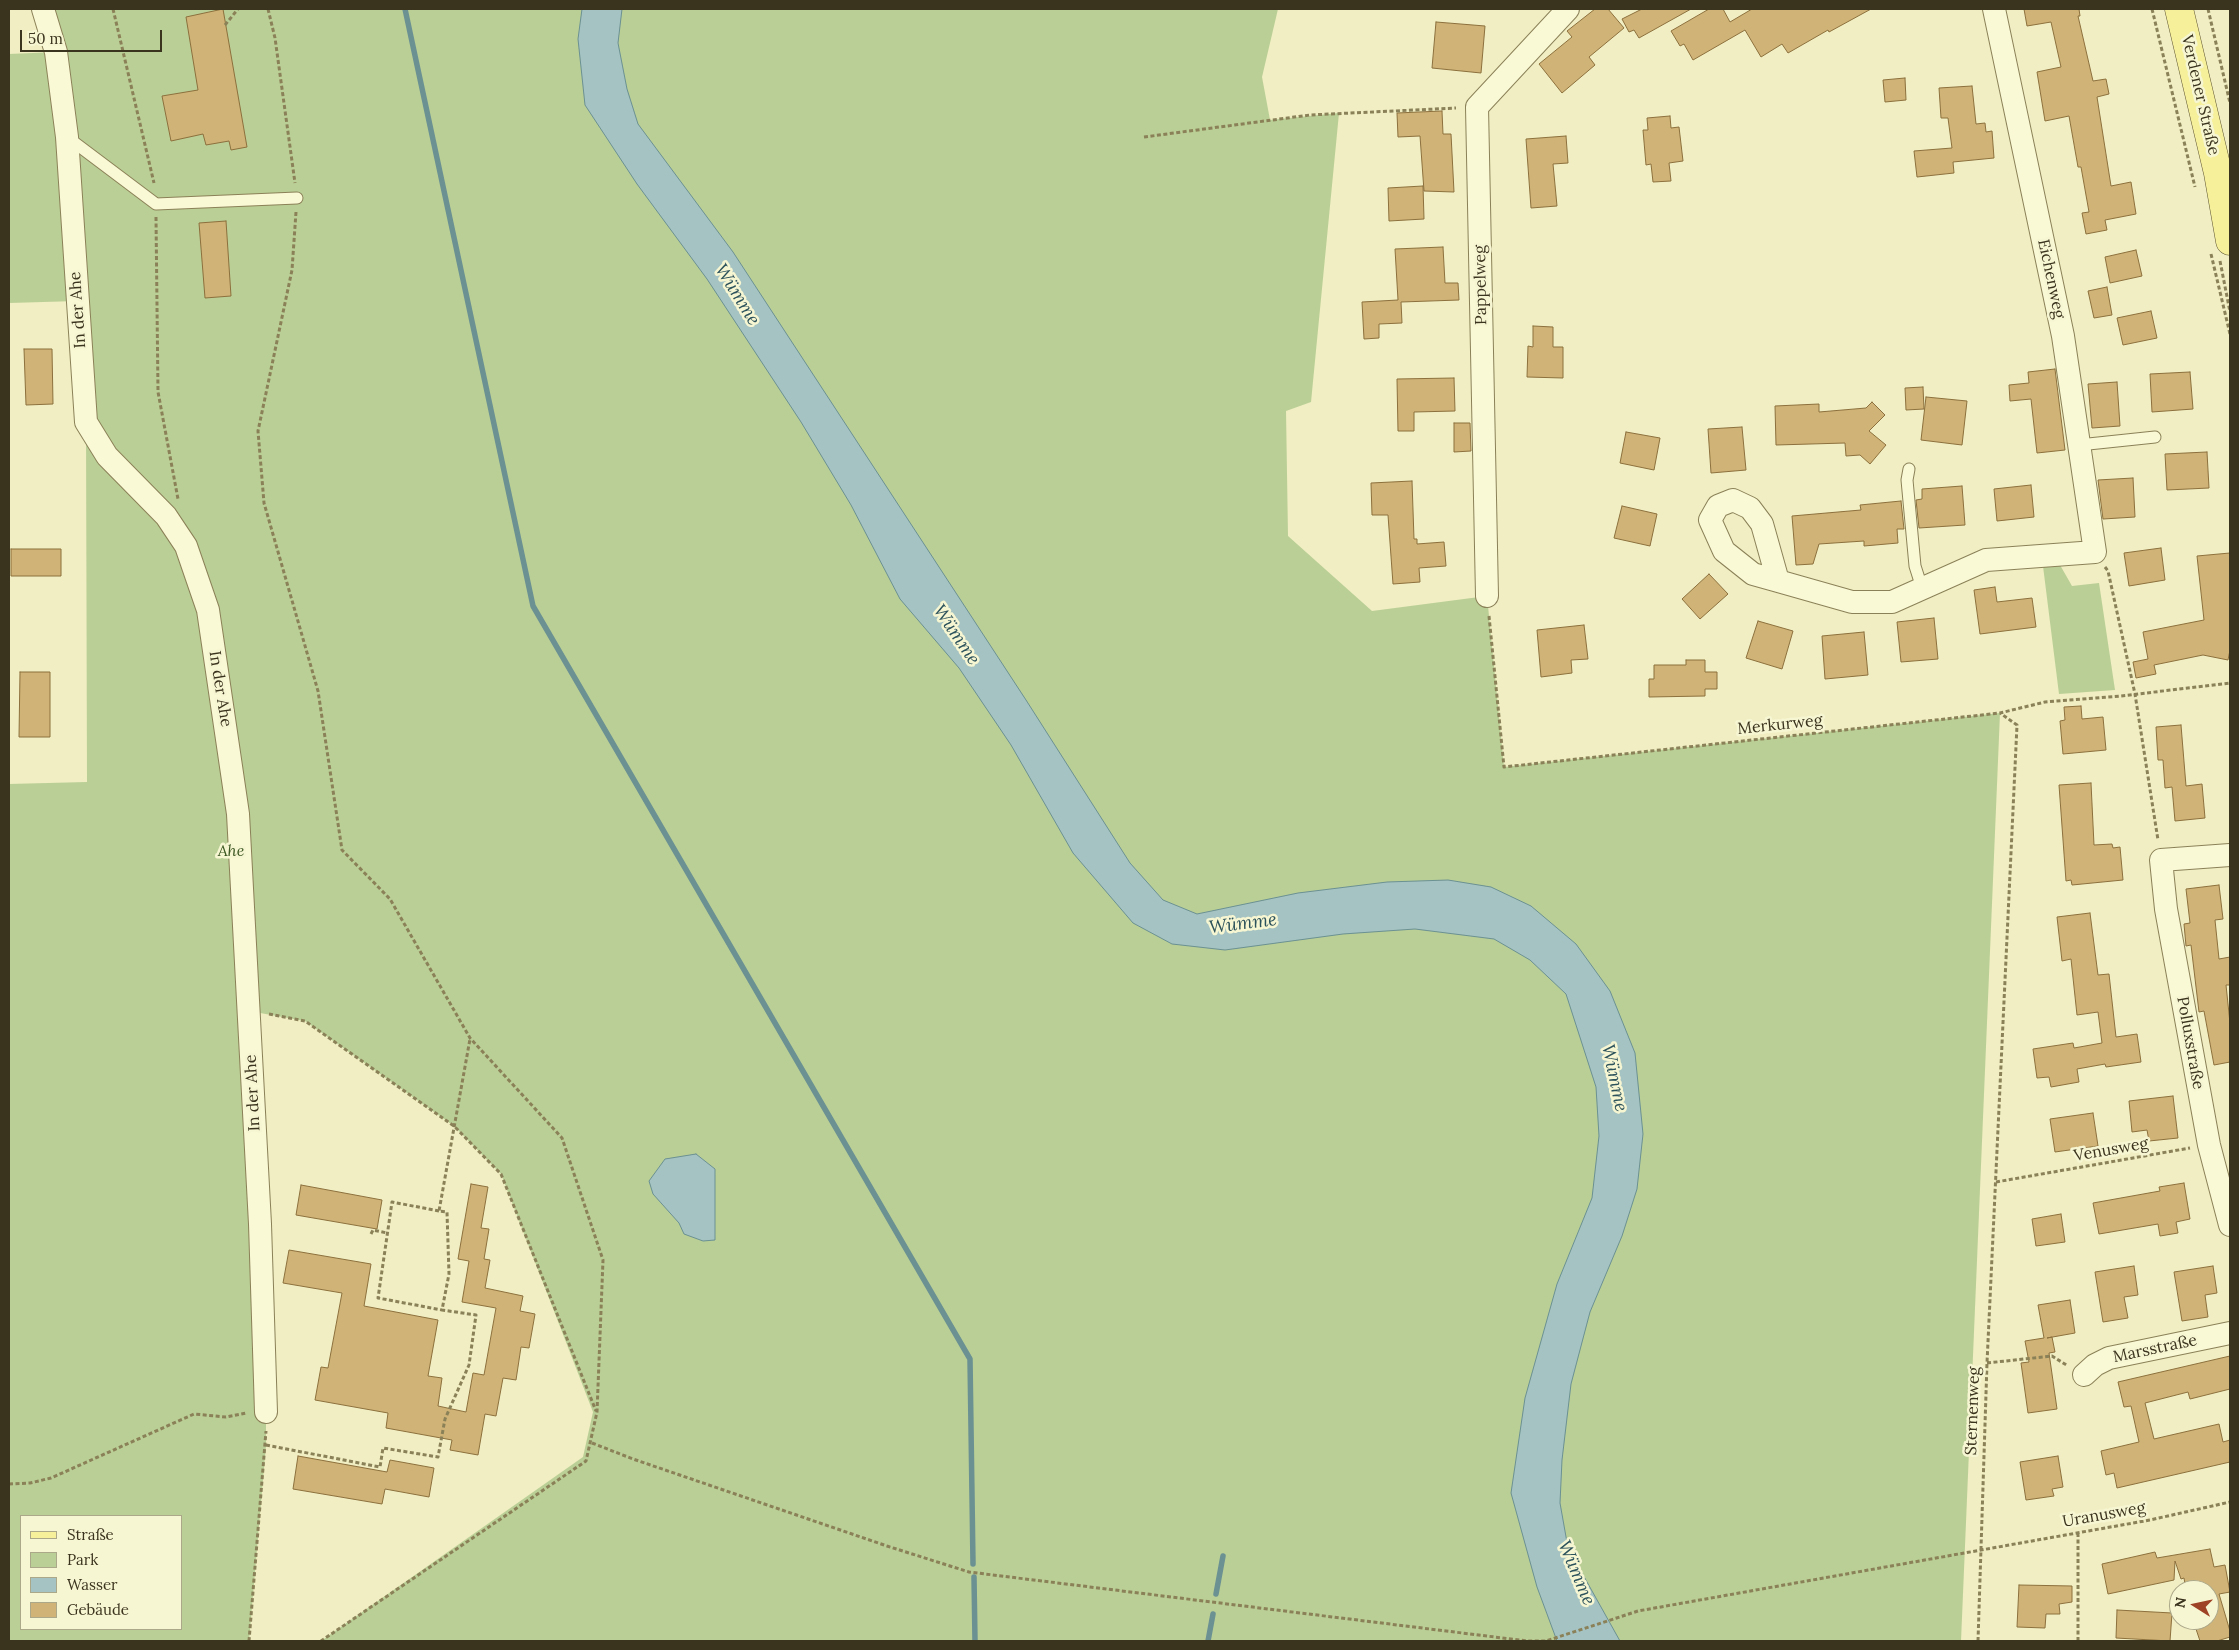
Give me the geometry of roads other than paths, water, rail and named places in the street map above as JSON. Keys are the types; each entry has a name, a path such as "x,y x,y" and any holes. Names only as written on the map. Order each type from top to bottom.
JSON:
{"main road":[{"name":"Verdener Straße","path":"2179,9 2224,173 2220,243"}],"street":[{"name":"In der Ahe","path":"43,9 56,52 67,137 86,422 107,456 166,516 186,546 208,610 238,814 260,1224 266,1412"},
{"name":"Pappelweg","path":"1487,596 1477,107 1568,9"},
{"name":"Eichenweg","path":"1922,588 1986,560 2095,552 2063,336 1994,9"},
{"path":"1778,581 1852,602 1892,602 1922,588"},
{"name":"Polluxstraße","path":"2230,855 2161,860 2166,909 2209,1145 2230,1225"},
{"name":"Marsstraße","path":"2084,1375 2095,1365 2109,1358 2230,1333"}],"lane":[{"path":"67,137 156,204 297,198"},
{"path":"2079,445 2155,437"},
{"path":"1909,469 1908,480 1915,566 1922,588"}],"water":[{"name":"Wümme","path":"582,9 622,9 618,43 627,89 638,124 733,252 1026,700 1130,863 1163,900 1197,914 1298,893 1387,882 1448,880 1491,887 1531,906 1576,944 1610,991 1635,1053 1643,1134 1637,1189 1622,1236 1590,1312 1571,1384 1562,1460 1560,1503 1568,1548 1620,1641 1557,1641 1537,1587 1511,1493 1525,1398 1557,1284 1592,1198 1599,1136 1596,1087 1566,994 1530,960 1494,939 1415,929 1343,934 1225,950 1172,944 1133,923 1073,853 1011,745 959,668 900,599 851,505 801,422 707,279 637,184 585,105 578,39"},
{"path":"696,1154 715,1169 715,1240 703,1241 684,1234 679,1223 653,1194 649,1181 665,1159"}],"waterway":[{"path":"405,9 533,606 970,1359 973,1564"},
{"path":"1216,1594 1223,1556"},
{"path":"974,1577 975,1641"},
{"path":"1208,1641 1213,1614"}],"park label":[{"name":"Ahe","path":"231,851"}]}
